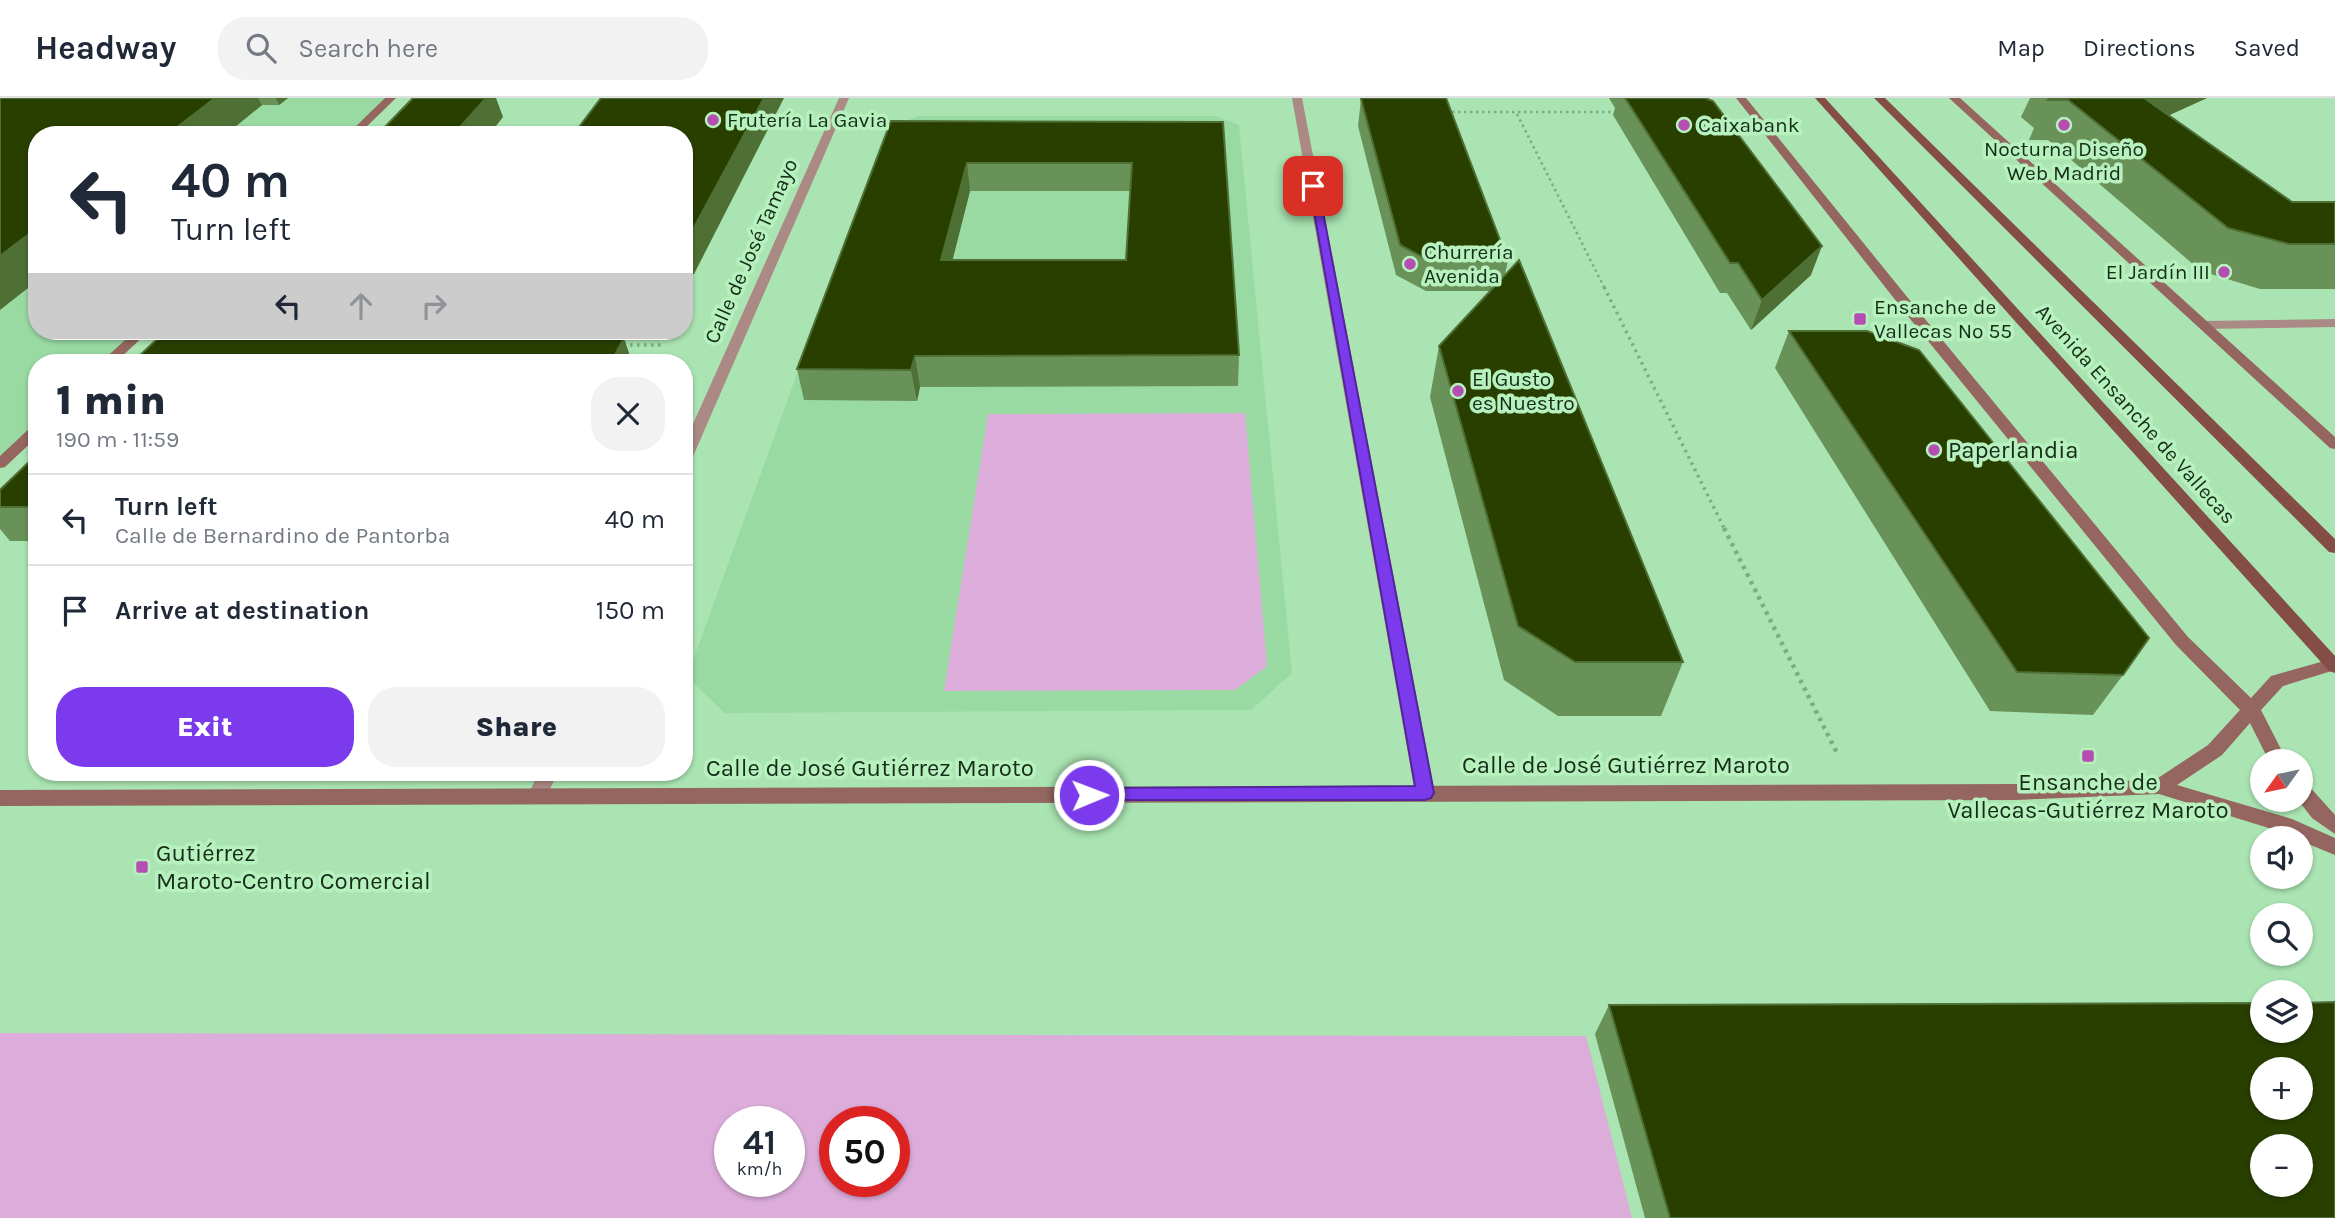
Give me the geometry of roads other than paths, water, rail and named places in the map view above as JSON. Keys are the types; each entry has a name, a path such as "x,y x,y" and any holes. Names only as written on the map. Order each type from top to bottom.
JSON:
{"main road":[{"path":"361,126 391,98"},
{"path":"1741,98 2182,641 2252,710 2272,749"},
{"name":"Avenida Ensanche de Vallecas","path":"1820,98 2334,665"},
{"name":"Avenida Ensanche de Vallecas","path":"1879,98 2335,548"},
{"path":"1954,98 2335,445"},
{"path":"117,354 132,340"},
{"path":"0,464 28,438"},
{"path":"2159,787 2215,750 2277,681 2334,665"},
{"name":"Calle de José Gutiérrez Maroto","path":"0,798 1856,790 2016,792 2159,787 2285,825 2335,847"},
{"path":"2314,807 2335,826"}],"street":[{"name":"Calle de José Tamayo","path":"693,441 844,98"},
{"path":"1297,98 1425,793"},
{"path":"2204,325 2335,323"},
{"path":"538,795 544,781"}],"place":[{"name":"Frutería La Gavia","path":"713,120"},
{"name":"Caixabank","path":"1684,125"},
{"name":"Nocturna Diseño Web Madrid","path":"2064,125"},
{"name":"Churrería Avenida","path":"1410,264"},
{"name":"El Jardín III","path":"2224,272"},
{"name":"Ensanche de Vallecas Nº 55","path":"1860,319"},
{"name":"El Gusto es Nuestro","path":"1458,391"},
{"name":"Paperlandia","path":"1934,450"},
{"name":"Ensanche de Vallecas-Gutiérrez Maroto","path":"2088,756"},
{"name":"Gutiérrez Maroto-Centro Comercial","path":"142,867"}]}
